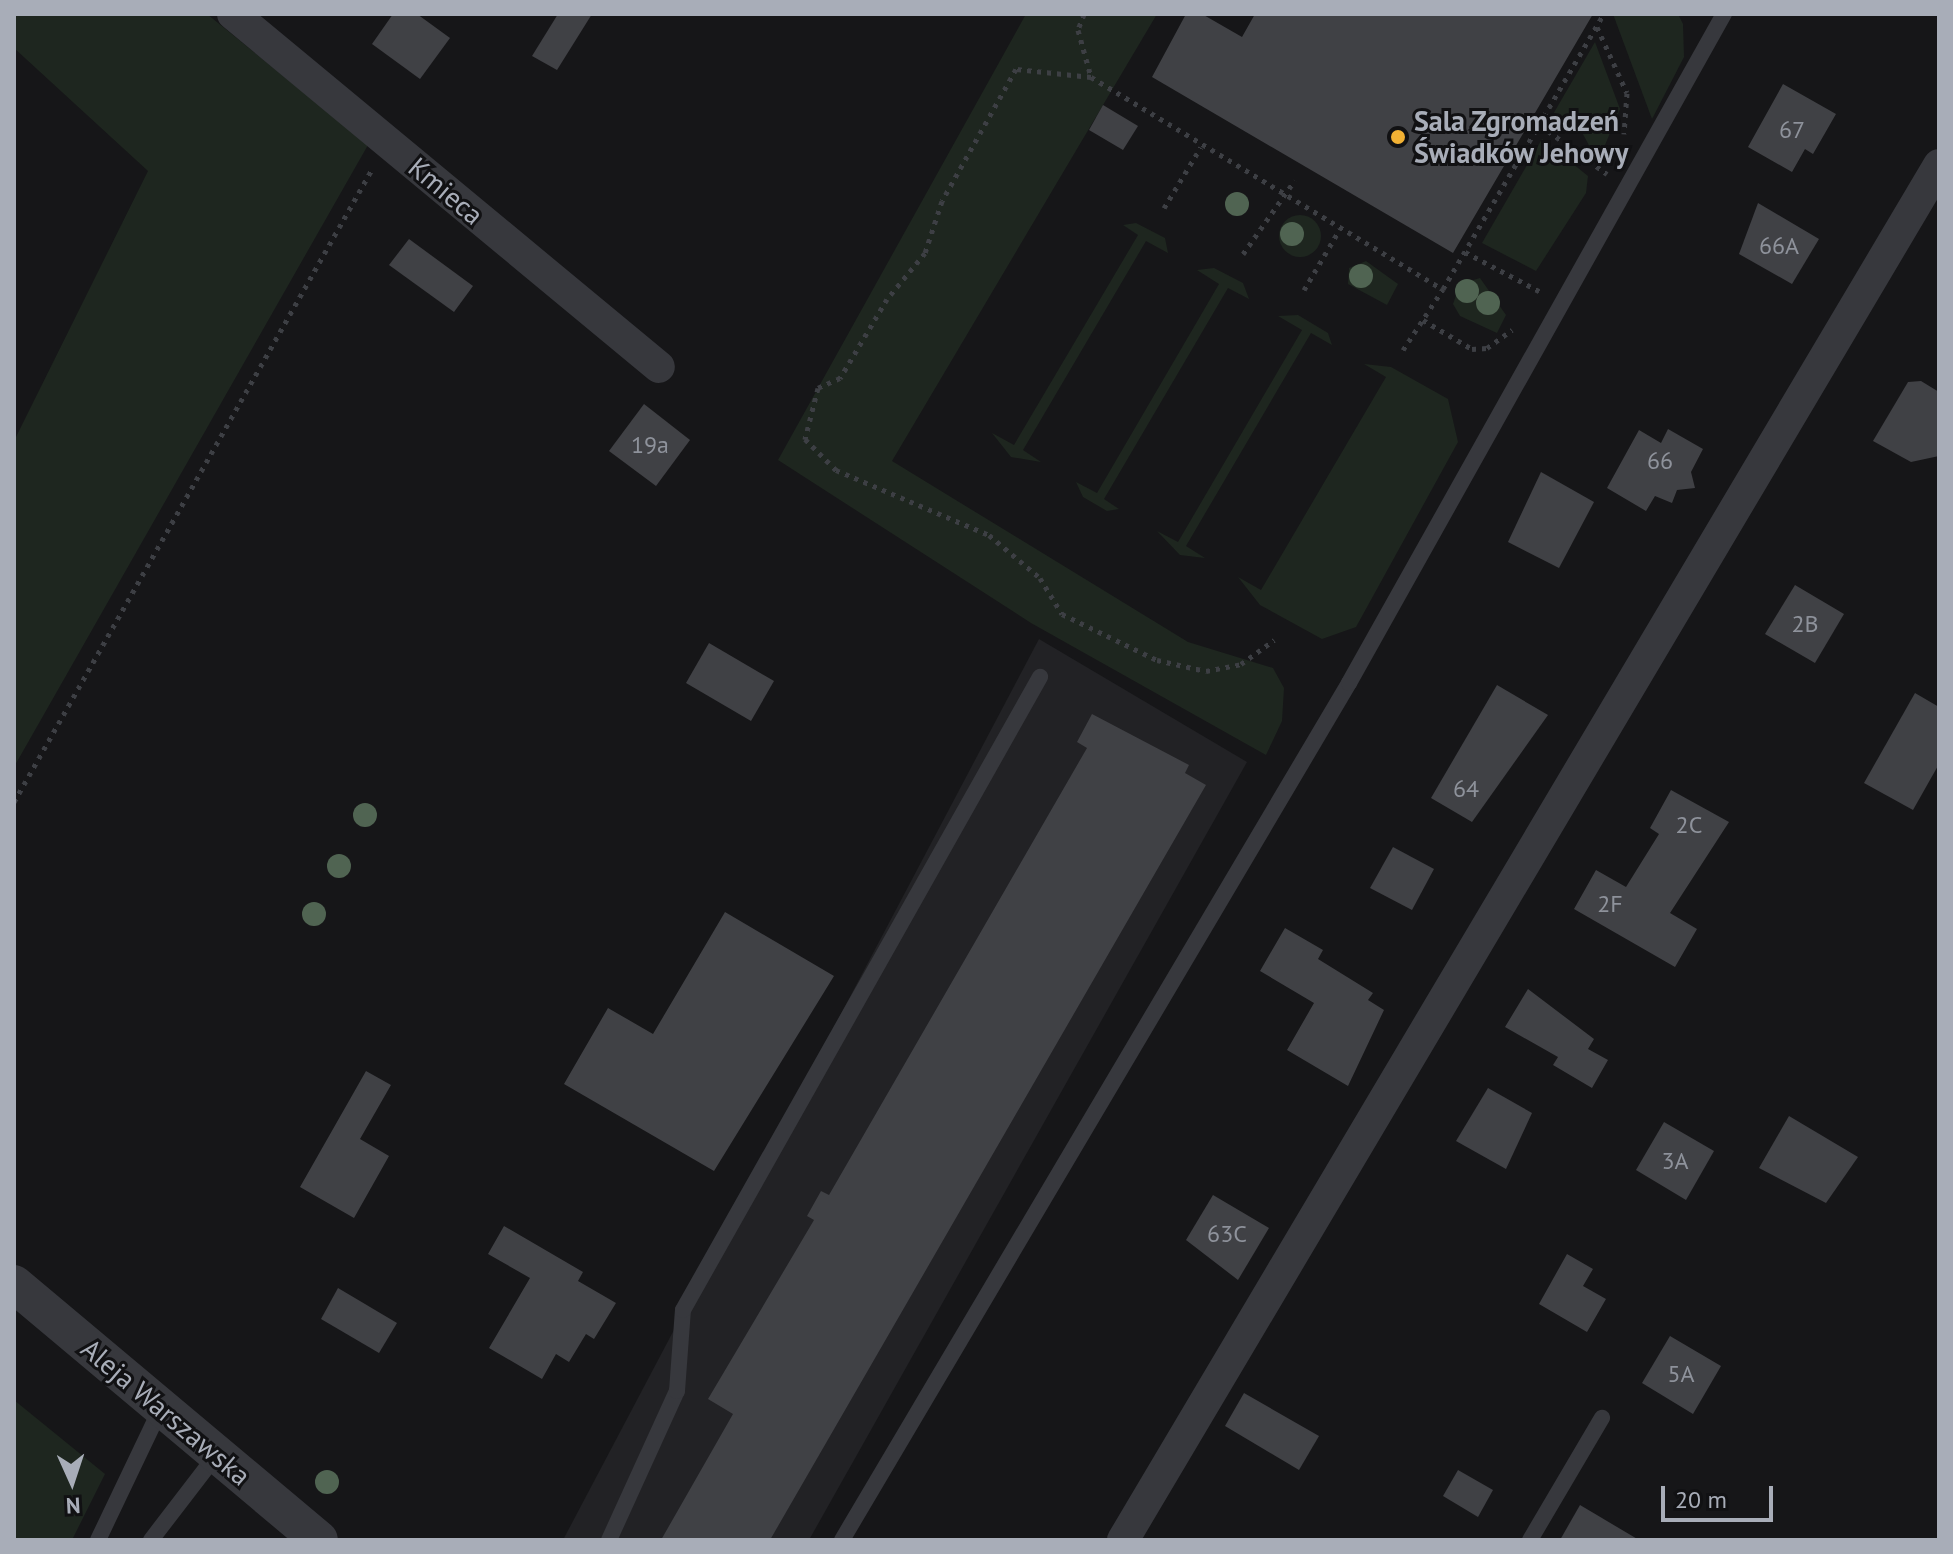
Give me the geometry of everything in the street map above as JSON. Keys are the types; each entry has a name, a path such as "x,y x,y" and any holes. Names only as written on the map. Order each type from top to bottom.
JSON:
{"street":[{"name":"Kmieca","path":"233,14 659,367"},
{"path":"1123,1540 1939,165"},
{"name":"Aleja Warszawska","path":"14,1284 319,1540"}],"lane":[{"path":"842,1540 1349,683 1724,14"},
{"path":"609,1540 677,1391 683,1310 1040,677"},
{"path":"98,1540 161,1408"},
{"path":"1530,1540 1602,1418"},
{"path":"151,1540 217,1454"}],"path":[{"path":"1084,14 1078,30 1091,77"},
{"path":"1403,350 1443,289 1604,14"},
{"path":"1597,27 1627,93 1630,114 1616,150"},
{"path":"1274,640 1241,664 1206,671 1157,660 1062,614 1040,578 989,535 836,470 805,439 818,388 840,378 887,299 925,253 942,201 1016,69 1091,77 1201,147 1443,289"},
{"path":"1540,125 1627,188"},
{"path":"14,802 387,142"},
{"path":"1164,208 1201,147"},
{"path":"1597,185 1610,161"},
{"path":"1243,254 1295,180"},
{"path":"1304,290 1340,229"},
{"path":"1465,252 1560,304"},
{"path":"1530,303 1545,277"},
{"path":"1423,320 1472,349 1487,348 1507,339 1522,315"}],"shaded area":[{"path":"14,14 207,14 368,145 14,767 14,441 148,171 14,48"},
{"path":"1026,14 1157,14 892,461 1188,642 1273,668 1284,688 1282,721 1266,755 1031,623 778,460"},
{"path":"1613,14 1678,14 1683,24 1684,57 1652,119"},
{"path":"1595,42 1620,109 1598,162 1578,125 1552,116"},
{"path":"1542,139 1588,176 1586,193 1536,271 1482,243"},
{"path":"1300,215 1315,221 1321,236 1315,251 1300,257 1285,251 1279,236 1285,221"},
{"path":"1136,223 1165,238 1168,253 1146,241 1023,450 1041,462 1011,457 992,433 1014,445 1138,235 1123,225"},
{"path":"1366,261 1398,284 1387,305 1348,284 1349,268"},
{"path":"1214,268 1243,283 1249,299 1228,288 1104,499 1119,509 1107,511 1083,497 1076,482 1097,493 1219,284 1197,270"},
{"path":"1480,278 1506,315 1497,333 1460,316 1453,304 1460,284"},
{"path":"1298,315 1328,333 1332,345 1311,333 1186,546 1205,558 1180,555 1157,531 1178,542 1302,330 1278,316"},
{"path":"1364,364 1391,367 1448,399 1458,442 1356,627 1322,639 1260,605 1238,577 1261,590 1386,377"},
{"path":"1039,639 1247,762 809,1540 563,1540"},
{"path":"14,1400 105,1474 72,1540 14,1540"}],"building":[{"path":"393,14 417,14 450,38 420,79 372,44"},
{"path":"558,14 592,14 557,70 532,56"},
{"name":"Sala Zgromadzeń Świadków Jehowy","path":"1186,14 1202,14 1242,37 1255,14 1593,14 1453,253 1152,77"},
{"path":"1783,84 1836,114 1813,154 1805,149 1792,172 1748,147"},
{"path":"1103,105 1138,126 1123,150 1089,130"},
{"path":"1758,203 1819,239 1792,284 1739,254"},
{"path":"409,239 473,286 454,312 389,265"},
{"path":"1921,381 1939,392 1939,456 1911,462 1873,441 1908,382"},
{"path":"644,404 690,440 656,486 609,451"},
{"path":"1668,429 1703,449 1691,472 1695,488 1677,490 1672,503 1655,496 1646,511 1607,488 1639,430 1661,443"},
{"path":"1541,472 1594,502 1559,568 1508,542"},
{"path":"1795,585 1844,614 1815,663 1765,634"},
{"path":"709,643 774,681 751,721 686,683"},
{"path":"1497,685 1548,715 1472,822 1431,798"},
{"path":"1915,693 1939,707 1939,764 1913,810 1864,783"},
{"path":"1092,714 1189,765 1185,773 1206,785 770,1540 661,1540 733,1414 708,1399 814,1220 807,1216 821,1191 829,1195 1087,748 1077,742"},
{"path":"1671,790 1729,822 1670,913 1697,929 1675,967 1574,909 1596,870 1626,887 1659,834 1650,828"},
{"path":"1393,847 1434,869 1412,910 1370,888"},
{"path":"725,912 834,976 714,1171 564,1084 608,1008 653,1034"},
{"path":"1285,928 1323,950 1318,959 1373,993 1368,1000 1384,1010 1348,1086 1287,1050 1314,1003 1260,971"},
{"path":"1528,989 1594,1039 1588,1049 1608,1060 1592,1088 1553,1065 1558,1057 1505,1027"},
{"path":"366,1071 391,1085 360,1139 389,1156 354,1218 300,1187"},
{"path":"1488,1088 1532,1113 1506,1169 1456,1141"},
{"path":"1789,1116 1858,1157 1826,1203 1759,1168"},
{"path":"1664,1122 1714,1151 1686,1200 1636,1170"},
{"path":"1213,1195 1269,1228 1238,1280 1186,1240"},
{"path":"504,1226 583,1272 578,1281 616,1303 594,1339 586,1334 569,1362 556,1354 542,1379 489,1348 530,1278 488,1254"},
{"path":"1567,1254 1593,1269 1583,1286 1606,1299 1587,1332 1539,1304"},
{"path":"338,1288 397,1323 379,1353 321,1319"},
{"path":"1670,1336 1721,1366 1693,1414 1642,1383"},
{"path":"1244,1393 1319,1436 1299,1470 1225,1426"},
{"path":"1458,1470 1493,1490 1478,1517 1443,1496"},
{"path":"1580,1505 1639,1540 1560,1540"}],"place":[{"name":"Sala Zgromadzeń Świadków Jehowy","path":"1398,137"}]}
